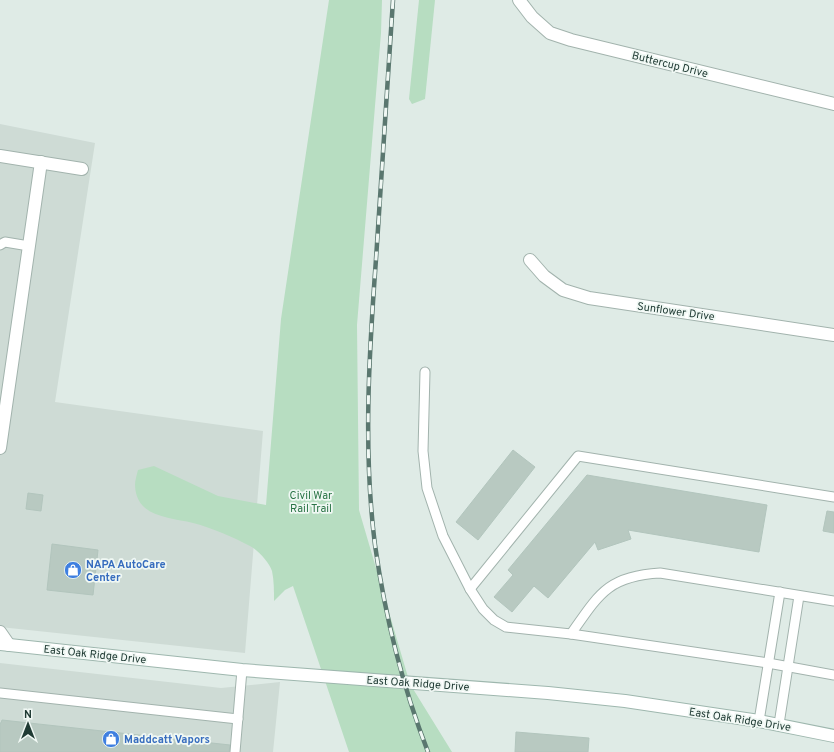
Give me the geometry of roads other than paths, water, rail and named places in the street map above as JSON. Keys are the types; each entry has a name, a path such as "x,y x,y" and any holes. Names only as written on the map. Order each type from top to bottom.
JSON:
{"street":[{"name":"Buttercup Drive","path":"519,0 532,17 550,33 571,40 834,104"},
{"path":"0,156 82,169"},
{"path":"0,448 3,409 41,162"},
{"name":"Sunflower Drive","path":"530,260 544,276 563,290 589,298 834,335"},
{"path":"0,632 4,644"},
{"name":"East Oak Ridge Drive","path":"4,644 242,670 548,693 625,702 779,724 834,736"}],"lane":[{"path":"0,245 5,242 29,246"},
{"path":"425,372 423,451 427,488 443,536 470,589 483,609 494,620 506,626 768,663 834,675"},
{"path":"470,589 578,456 834,497"},
{"path":"571,634 595,600 609,587 624,579 642,574 660,573 834,601"},
{"path":"759,721 780,592"},
{"path":"779,724 799,596"},
{"path":"235,752 242,670"},
{"path":"0,693 238,719"}],"railway":[{"path":"393,0 369,366 369,474 375,545 389,624 402,676 428,752"}],"place":[{"name":"NAPA AutoCare Center","path":"73,570"},
{"name":"Maddcatt Vapors","path":"111,739"}],"park label":[{"name":"Civil War Rail Trail","path":"311,501"}]}
